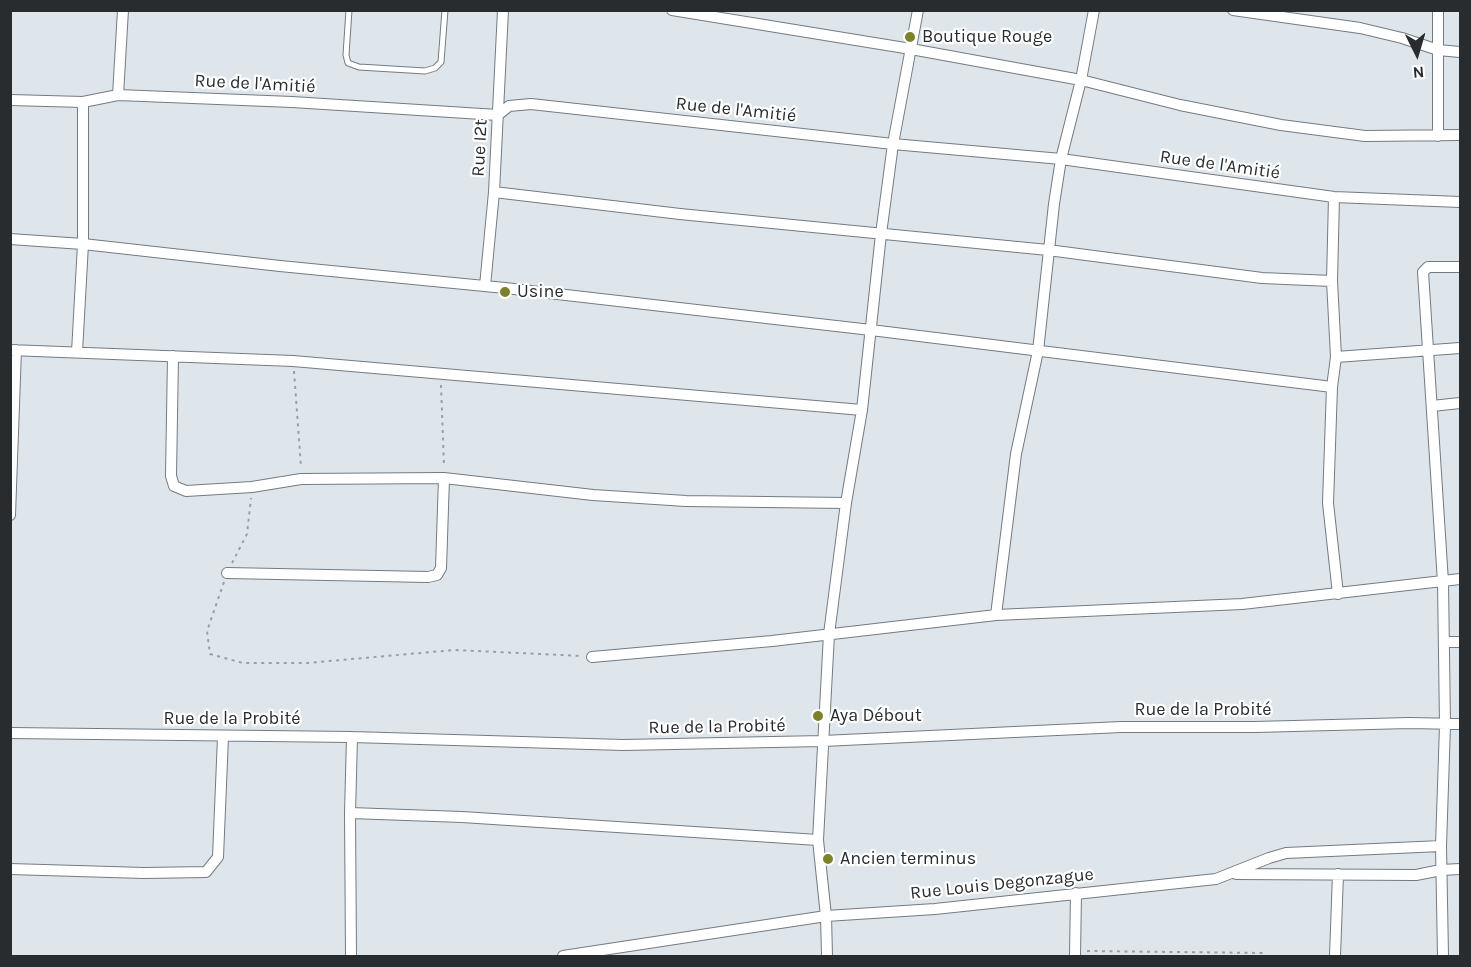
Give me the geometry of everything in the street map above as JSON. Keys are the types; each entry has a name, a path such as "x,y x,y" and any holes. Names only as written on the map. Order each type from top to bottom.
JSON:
{"street":[{"path":"118,95 123,10"},
{"name":"Rue I2t","path":"485,286 494,192 503,10"},
{"path":"672,10 911,49 1081,80 1180,105 1281,125 1365,136 1461,135"},
{"path":"827,957 826,916 818,840 829,634 846,503 862,410 880,234 893,144 918,10"},
{"path":"996,615 1016,454 1038,351 1048,250 1061,159 1081,80 1094,10"},
{"path":"1233,10 1360,28 1438,50 1461,52"},
{"path":"1438,10 1438,136"},
{"name":"Rue de l'Amitié","path":"10,100 83,102 118,95 292,102 498,116 509,106 531,104 893,144 1061,159 1334,197 1461,202"},
{"path":"77,352 83,244 83,102"},
{"path":"494,192 680,214 1048,250 1262,278 1332,281"},
{"path":"1334,197 1332,281 1336,357 1332,387 1328,503 1338,594"},
{"path":"10,239 83,244 485,286 871,330 1332,387"},
{"path":"1443,957 1441,846 1445,725 1443,582 1424,269 1461,267"},
{"path":"1336,357 1461,348"},
{"path":"10,514 13,350 293,361 862,410"},
{"path":"173,356 171,477 174,486 186,491 252,487 301,479 444,478 605,496 686,501 846,503"},
{"path":"1432,406 1461,403"},
{"path":"227,573 429,577 437,575 441,568 444,478"},
{"path":"592,657 996,615 1242,604 1461,579"},
{"path":"1444,642 1461,642"},
{"name":"Rue de la Probité","path":"10,733 352,737 623,745 823,741 1121,727 1461,724"},
{"path":"10,869 144,873 206,872 218,857 223,737"},
{"path":"351,957 352,737"},
{"path":"350,813 462,817 818,840"},
{"name":"Rue Louis Degonzague","path":"563,957 826,916 935,909 1205,881 1286,853 1441,846"},
{"path":"1233,873 1416,875 1461,869"},
{"path":"1335,957 1338,874"},
{"path":"1075,954 1076,893"}],"lane":[{"path":"349,10 346,55 348,63 359,67 425,71 435,68 441,62 445,10"}],"path":[{"path":"293,361 301,479"},
{"path":"440,373 444,478"},
{"path":"252,487 247,534 227,573 207,631 210,654 243,663 307,663 454,650 592,657"},
{"path":"1075,954 1263,953"}],"place":[{"name":"Boutique Rouge","path":"910,37"},
{"name":"Usine","path":"505,292"},
{"name":"Aya Débout","path":"818,716"},
{"name":"Ancien terminus","path":"828,859"}]}
